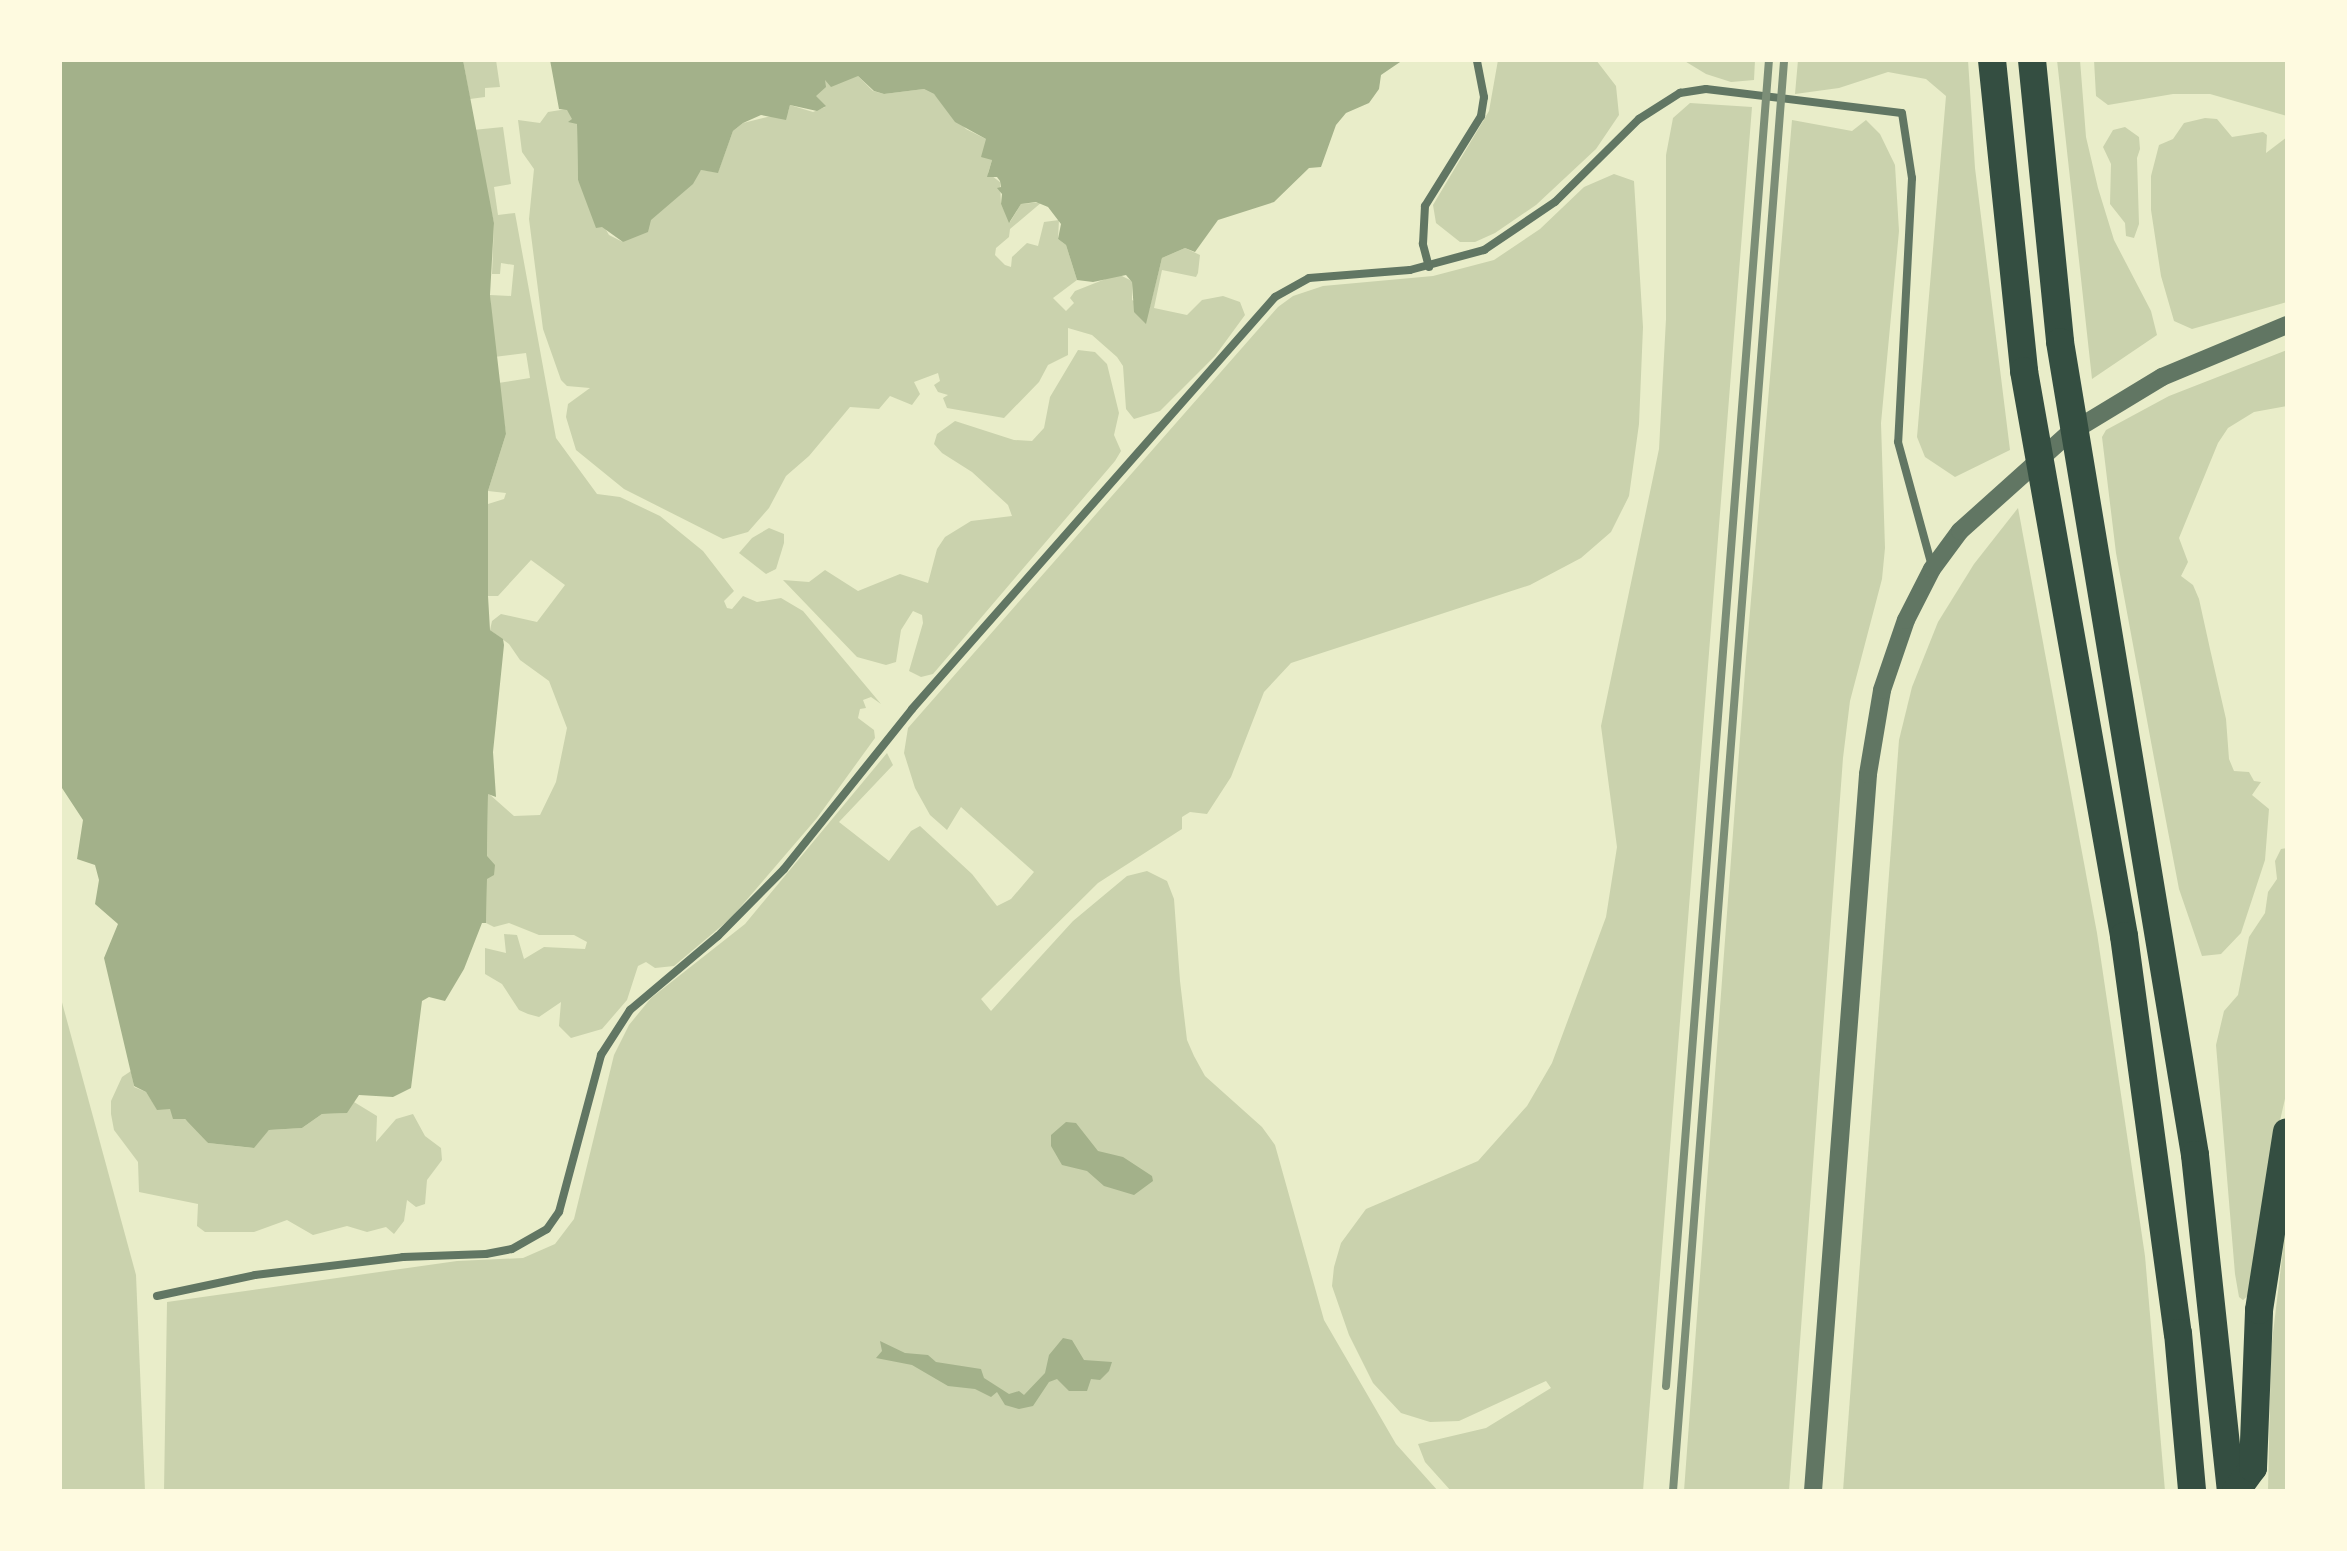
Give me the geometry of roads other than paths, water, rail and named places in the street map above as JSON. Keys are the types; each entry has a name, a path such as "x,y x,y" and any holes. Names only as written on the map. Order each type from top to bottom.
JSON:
{"highway":[{"path":"1992,60 2024,372 2052,550 2124,936 2178,1334 2192,1491"},
{"path":"2032,60 2060,342 2196,1155 2234,1491"},
{"path":"2234,1491 2253,1468 2258,1310 2287,1132"}],"street":[{"path":"1813,1491 1870,757 1886,675 1906,620 1932,569 1972,518 2068,434 2162,377 2283,328"}],"lane":[{"path":"1429,267 1423,244 1425,206 1480,116 1484,87 1478,60"},
{"path":"157,1296 274,1273 403,1257 486,1254 512,1249 547,1229 558,1212 592,1081 613,1033 645,992 750,905 912,708 1275,297 1310,278 1429,267 1464,258 1503,240 1599,164 1639,120 1691,89 1902,112 1912,178 1898,442 1932,569"}],"railway":[{"path":"1666,1386 1769,60"},
{"path":"1673,1491 1784,60"}]}
